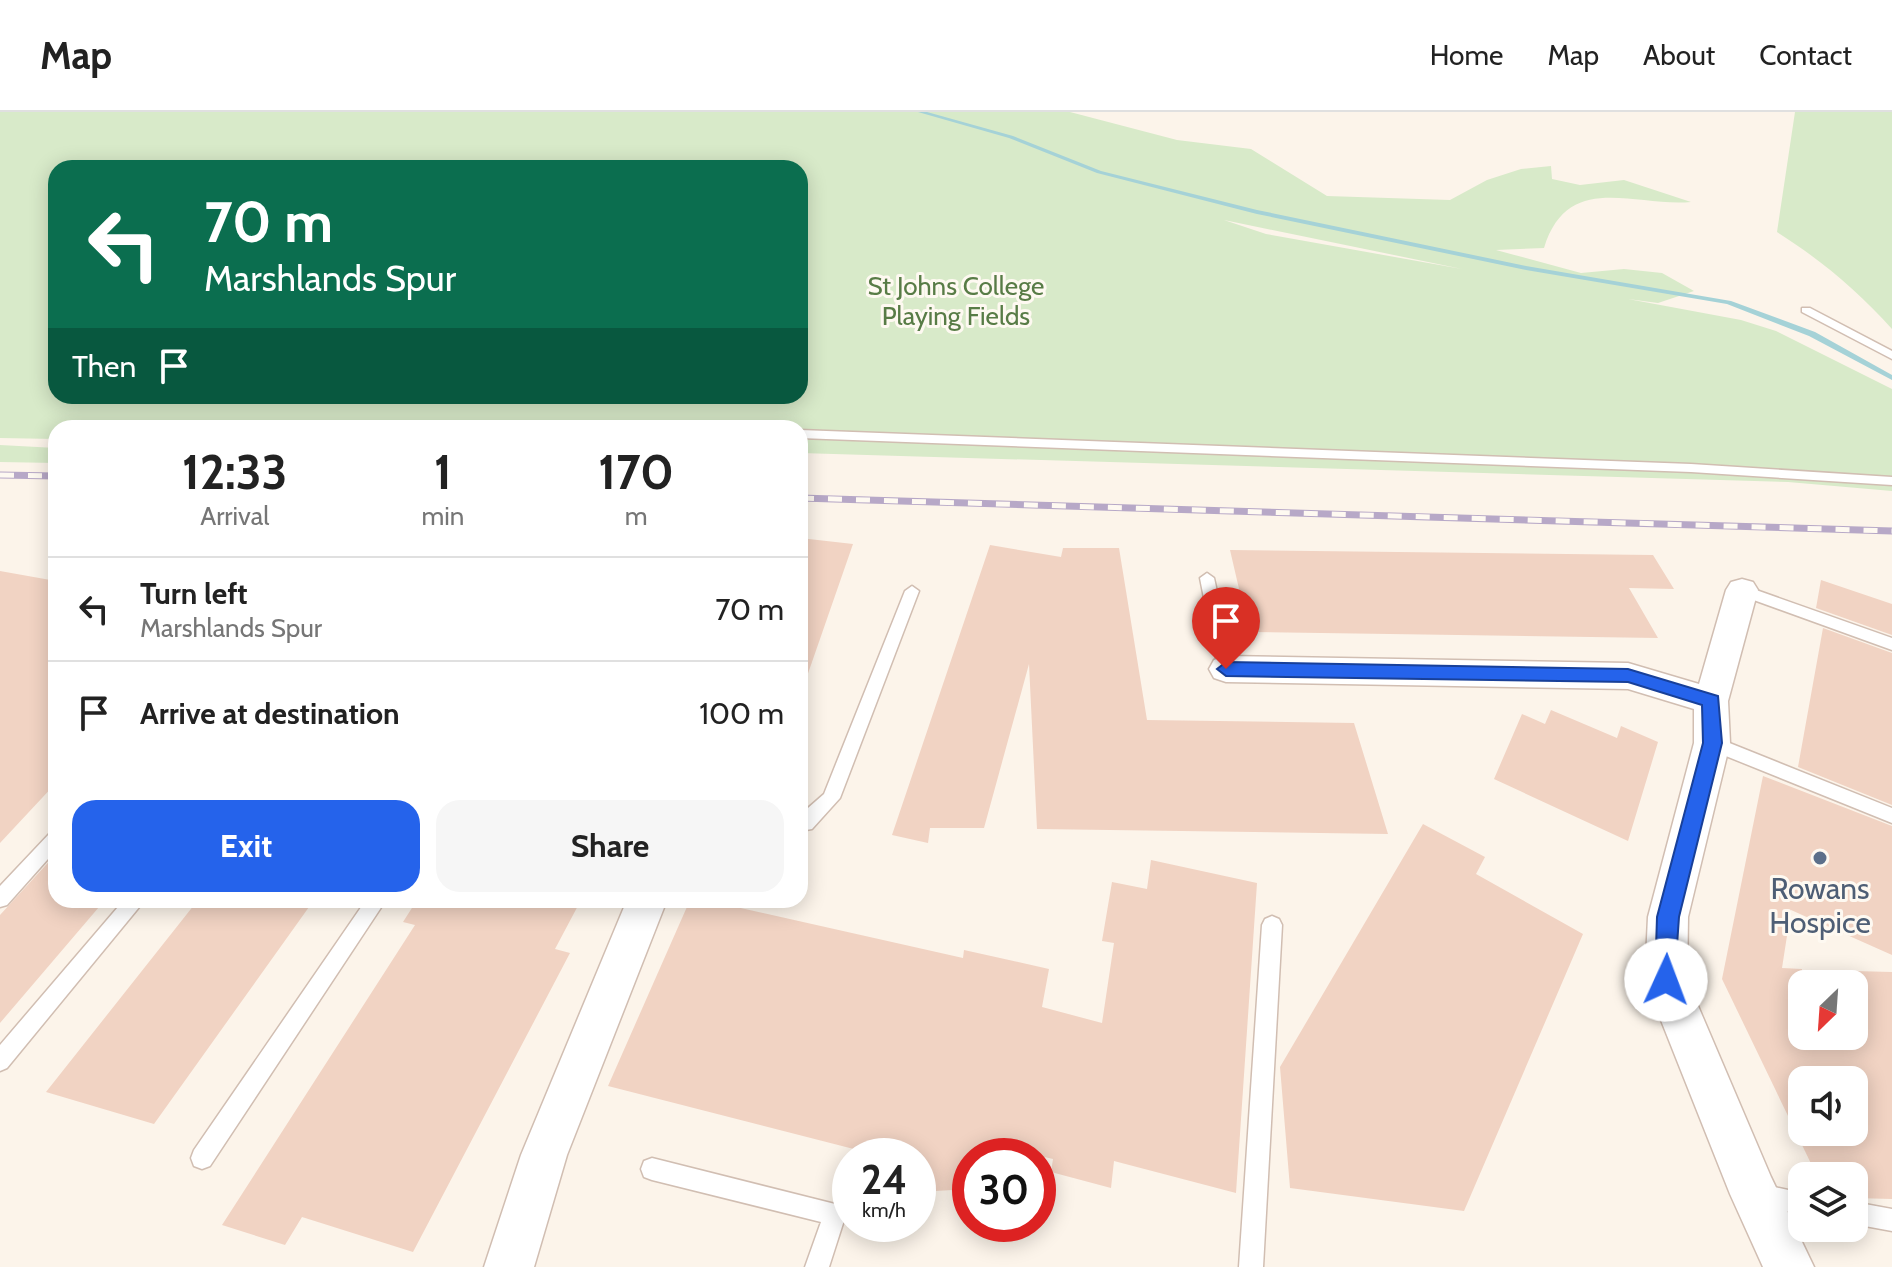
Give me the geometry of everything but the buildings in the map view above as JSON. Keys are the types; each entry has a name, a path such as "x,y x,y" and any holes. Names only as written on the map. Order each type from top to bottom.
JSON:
{"street":[{"path":"1742,590 1711,701 1712,743 1668,917 1666,980 1754,1194 1789,1267"},
{"path":"1226,669 1628,676 1711,701"},
{"path":"509,1267 544,1155 644,908"}],"lane":[{"path":"1806,310 1892,356"},
{"path":"808,434 1691,468 1892,481"},
{"path":"1207,578 1226,669"},
{"path":"1742,590 1892,644"},
{"path":"808,822 831,798 912,591"},
{"path":"1712,743 1892,816"},
{"path":"0,899 48,847"},
{"path":"0,1061 129,908"},
{"path":"202,1158 372,908"},
{"path":"1251,1267 1272,925"},
{"path":"652,1169 835,1214 817,1267"},
{"path":"1754,1194 1788,1201"},
{"path":"1868,1216 1892,1220"}],"green space":[{"name":"St Johns College Playing Fields","path":"0,112 1070,112 1177,140 1251,149 1327,196 1450,200 1487,180 1521,169 1551,166 1552,179 1580,185 1624,180 1691,202 1625,198 1586,201 1569,209 1555,224 1544,248 1496,250 1581,273 1624,269 1662,273 1694,291 1658,303 1628,299 1741,320 1776,331 1892,389 1892,491 1788,482 808,453 808,420 48,420 48,439 0,438","holes":["1224,220 1462,269 1266,234"]},
{"path":"1795,112 1892,112 1892,329 1838,277 1777,232"},
{"path":"0,445 48,448 48,463 0,462"}],"waterway":[{"path":"921,112 1011,137 1099,172 1257,212 1526,268 1729,302 1812,334 1892,378"}],"railway":[{"path":"0,475 48,476"},
{"path":"808,498 1892,531"}],"place":[{"name":"Rowans Hospice","path":"1820,858"}],"route":[{"path":"1226,669 1590,673 1653,681 1711,701 1712,743 1668,917 1666,980"}]}
